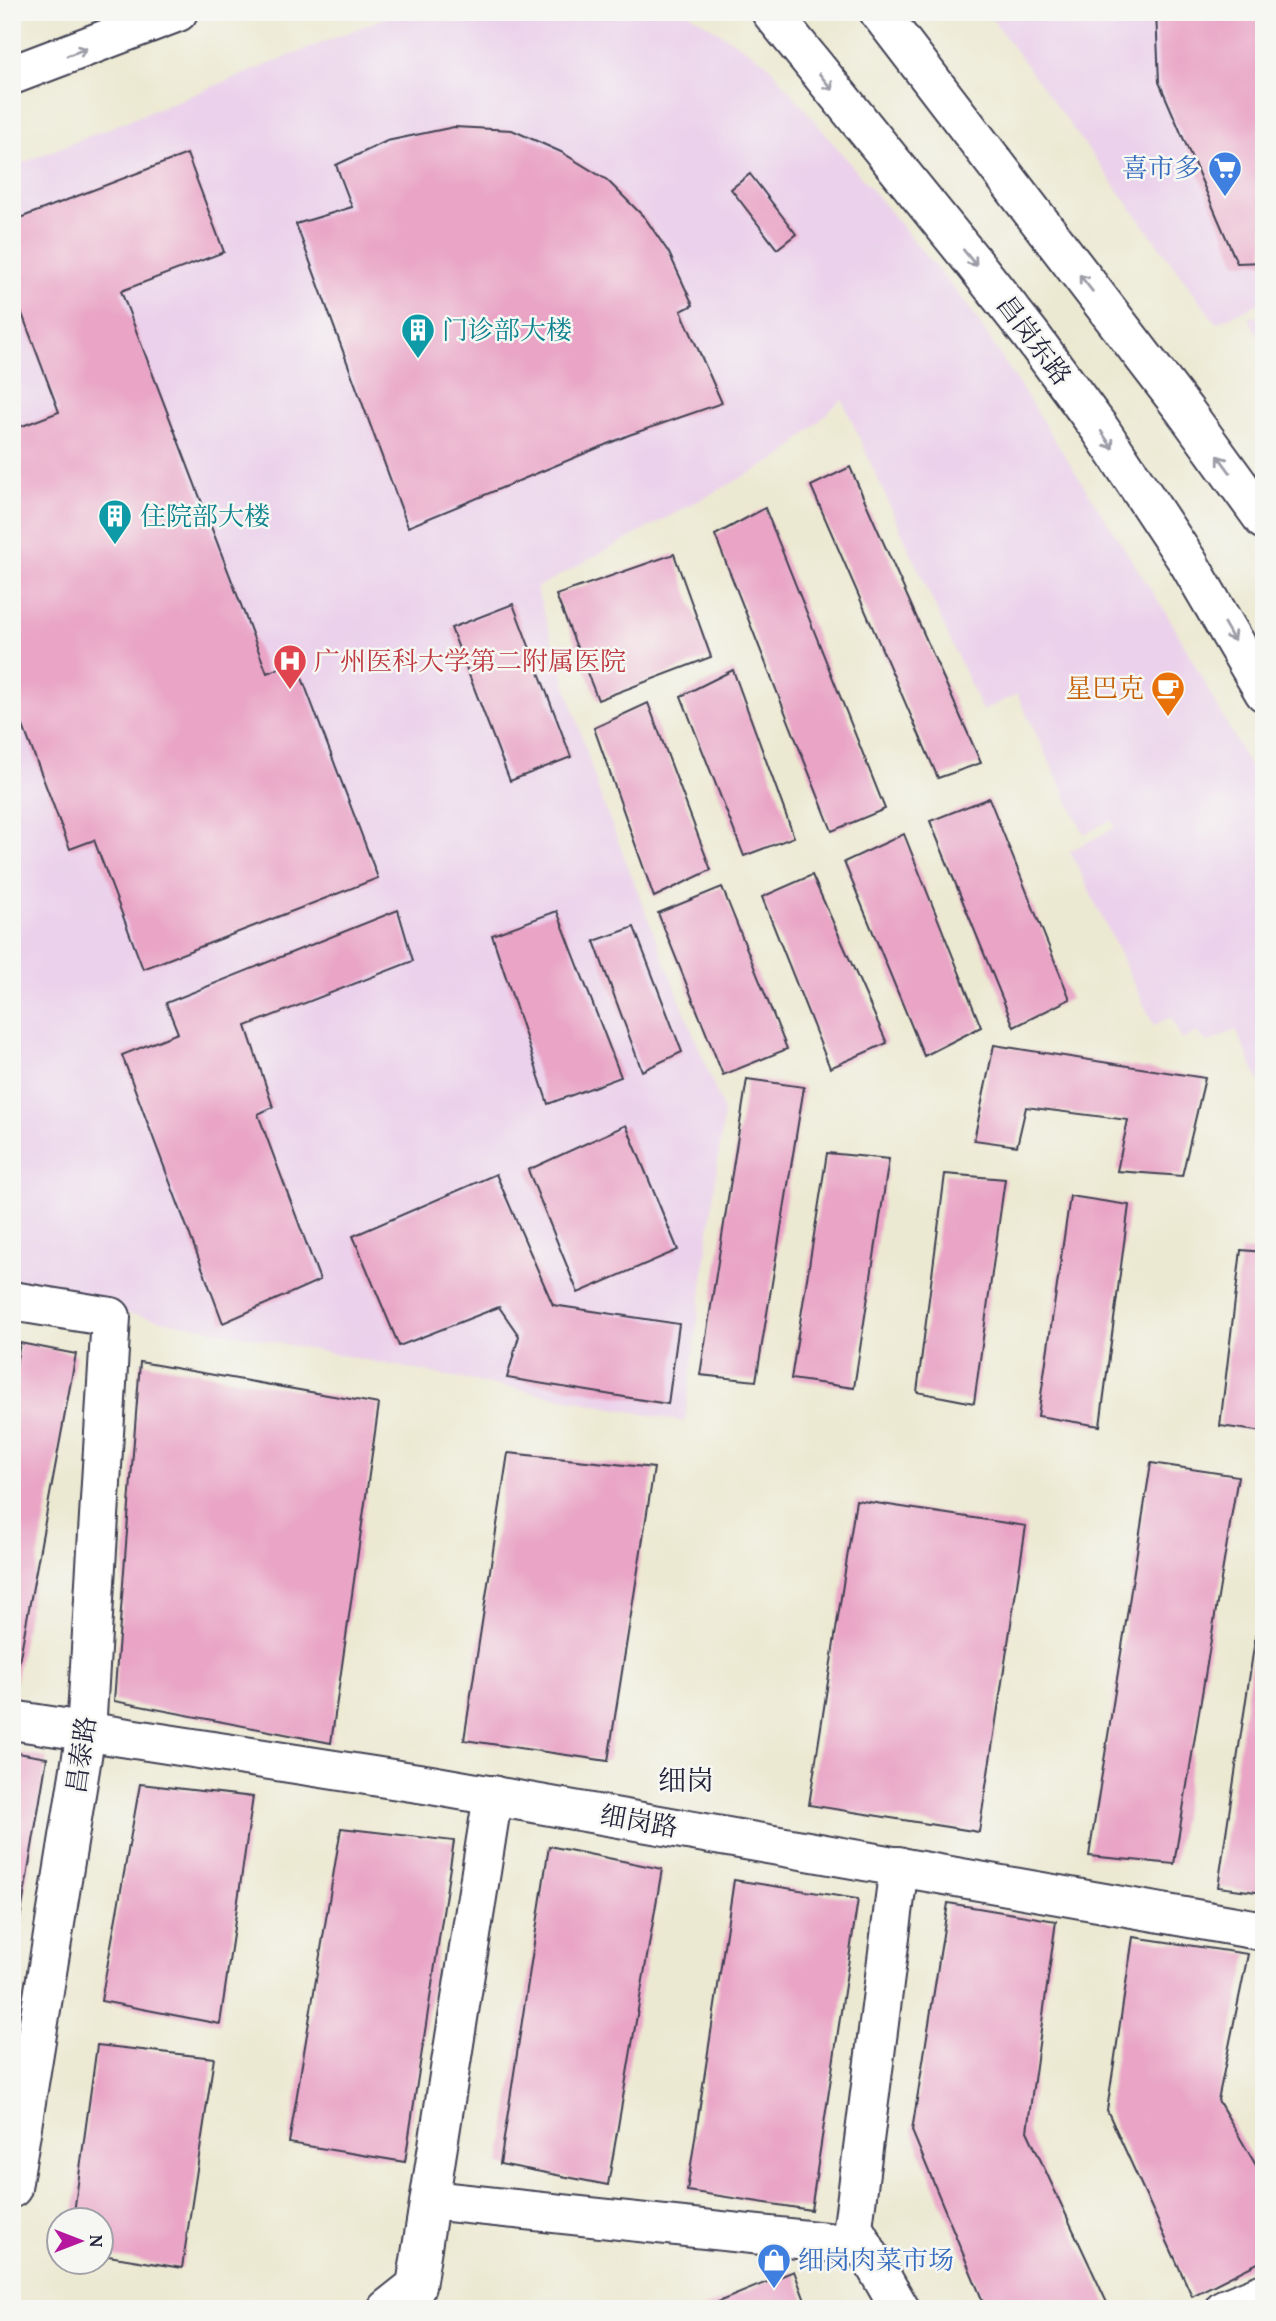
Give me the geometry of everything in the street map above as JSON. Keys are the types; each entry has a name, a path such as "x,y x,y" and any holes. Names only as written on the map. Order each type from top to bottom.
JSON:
{"street":[{"path":"12,75 178,12"},
{"path":"879,12 1185,411 1264,520"},
{"path":"908,12 966,127"},
{"name":"昌岗东路","path":"770,18 990,283 1100,429 1188,562 1264,692"},
{"name":"昌泰路","path":"12,1301 111,1317 86,1732 12,2188"},
{"name":"细岗路","path":"12,1720 493,1796 1264,1931"},
{"path":"387,2309 416,2286 493,1796"},
{"path":"899,1866 853,2227 900,2309"},
{"path":"430,2200 864,2246"},
{"path":"1224,2309 1264,2292"}],"shaded area":[{"name":"广州医科大学第二附属医院","path":"399,12 687,12 766,62 971,310 1173,624 1264,794 1264,1081 1260,1083 1236,1030 1207,1043 1197,1032 1182,1040 1171,1017 1154,1025 1070,851 1115,828 1111,820 1084,834 1017,694 982,711 842,399 784,455 536,588 600,795 724,1112 685,1422 12,1291 12,167"},
{"path":"987,12 1264,12 1264,301 1216,323"},
{"path":"1264,316 1264,350 1249,317"}],"building":[{"path":"1156,12 1264,12 1264,262 1237,263 1159,82"},
{"path":"454,127 512,130 561,152 607,180 645,218 669,253 693,305 681,311 722,403 629,435 408,527 296,224 352,207 336,165 387,141"},
{"name":"住院部大楼","path":"187,154 224,252 121,291 267,673 296,662 378,878 143,969 94,840 70,849 12,697 12,430 59,412 21,311 12,314 12,221"},
{"path":"750,174 796,234 777,249 731,189"},
{"path":"850,467 981,763 938,778 811,486"},
{"path":"765,508 885,809 832,831 715,535"},
{"path":"674,554 711,657 598,700 556,595"},
{"path":"513,604 571,757 510,781 451,628"},
{"path":"733,670 794,837 744,856 681,696"},
{"path":"648,703 711,870 654,897 594,728"},
{"path":"989,798 1070,999 1014,1027 930,821"},
{"path":"904,834 981,1027 924,1056 844,862"},
{"path":"812,875 887,1043 830,1068 762,897"},
{"path":"722,887 787,1049 723,1075 658,913"},
{"path":"398,910 413,961 246,1026 273,1107 258,1114 320,1280 223,1323 122,1055 178,1033 166,1003"},
{"path":"557,911 621,1077 548,1104 492,935"},
{"path":"634,927 682,1052 642,1071 594,941"},
{"path":"994,1045 1205,1078 1182,1176 1117,1171 1128,1120 1026,1107 1017,1146 974,1140"},
{"path":"747,1079 804,1087 756,1381 700,1375"},
{"path":"626,1125 678,1250 578,1293 528,1170"},
{"path":"827,1153 889,1159 854,1388 791,1379"},
{"path":"496,1174 553,1305 679,1324 668,1404 507,1378 519,1336 499,1307 399,1346 353,1236"},
{"path":"945,1174 1005,1179 974,1403 917,1392"},
{"path":"1070,1196 1129,1205 1100,1426 1038,1416"},
{"path":"1241,1250 1264,1252 1264,1432 1220,1426"},
{"path":"20,1343 76,1354 15,1684 12,1684 12,1385"},
{"path":"140,1362 379,1404 331,1743 114,1701"},
{"path":"508,1453 654,1468 608,1761 464,1740"},
{"path":"1151,1463 1238,1476 1174,1864 1089,1856"},
{"path":"856,1500 1026,1526 979,1832 809,1805"},
{"path":"1264,1593 1264,1893 1218,1887"},
{"path":"12,1752 47,1758 14,1955 12,1955"},
{"path":"140,1784 253,1797 220,2024 101,2001"},
{"path":"341,1828 454,1841 405,2162 289,2143"},
{"path":"549,1846 662,1869 608,2185 500,2164"},
{"path":"734,1880 858,1899 811,2210 687,2191"},
{"path":"948,1903 1056,1921 1027,2131 1109,2307 1105,2309 986,2309 912,2131"},
{"path":"1133,1937 1248,1954 1218,2100 1264,2179 1264,2260 1192,2296 1107,2110"},
{"path":"97,2045 214,2058 182,2268 116,2257 116,2206 75,2206"},
{"name":"细岗肉菜市场","path":"794,2271 808,2309 701,2309"}],"place":[{"name":"喜市多","path":"1225,198"},
{"name":"门诊部大楼","path":"418,360"},
{"name":"住院部大楼","path":"115,546"},
{"name":"广州医科大学第二附属医院","path":"290,691"},
{"name":"星巴克","path":"1168,718"},
{"name":"细岗肉菜市场","path":"774,2290"}],"district":[{"name":"细岗","path":"686,1780"}]}
